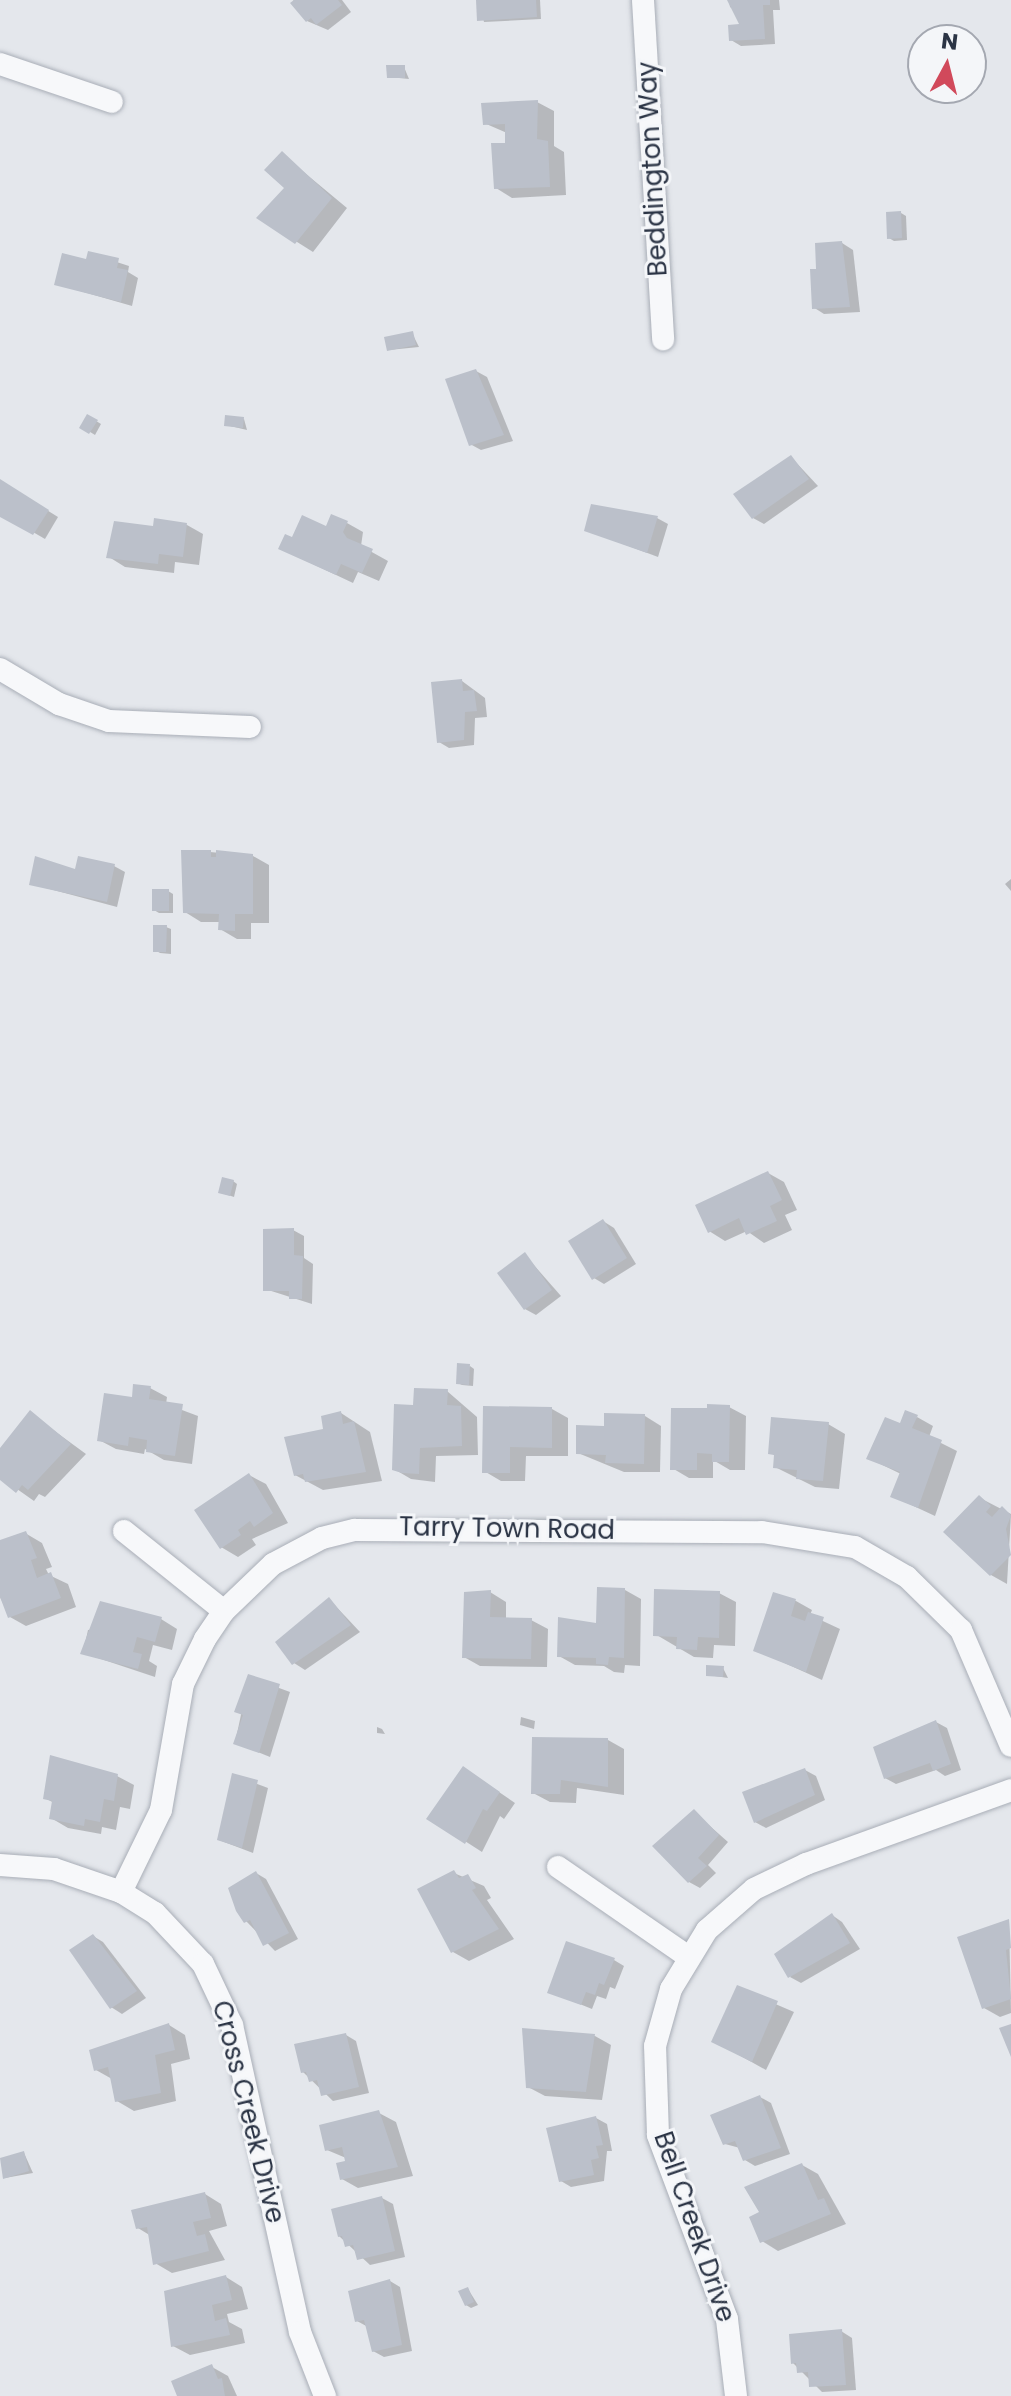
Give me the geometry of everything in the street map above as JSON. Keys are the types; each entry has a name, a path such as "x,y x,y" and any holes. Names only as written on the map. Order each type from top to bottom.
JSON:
{"street":[{"name":"Beddington Way","path":"643,0 663,339"},
{"path":"0,64 112,102"},
{"path":"0,669 59,704 109,721 250,727"},
{"name":"Tarry Town Road","path":"121,1892 161,1810 183,1684 224,1611 273,1564 322,1538 355,1530 762,1532 828,1539 884,1562 945,1610 973,1651 1011,1746"},
{"path":"124,1531 224,1611"},
{"name":"Bell Creek Drive","path":"736,2396 734,2342 666,2165 653,2103 655,2046 687,1956 729,1908 779,1875 1011,1790"},
{"name":"Cross Creek Drive","path":"0,1865 54,1869 121,1892 155,1913 188,1946 224,2004 300,2332 325,2396"},
{"path":"558,1867 687,1956"}],"building":[{"path":"294,0 338,0 342,5 316,25 311,18 306,22 290,3"},
{"path":"476,0 536,0 537,17 477,21"},
{"path":"727,0 770,0 770,5 763,5 765,39 729,41 728,25 739,24"},
{"path":"386,65 405,65 405,78 387,78"},
{"path":"538,100 537,139 548,141 550,187 494,189 491,143 505,143 505,124 483,125 481,103"},
{"path":"282,151 332,198 295,244 256,218 284,188 264,170"},
{"path":"901,211 902,238 887,239 886,212"},
{"path":"842,241 850,307 812,309 810,269 816,269 815,243"},
{"path":"88,251 119,258 117,268 128,270 121,302 54,285 62,253 86,259"},
{"path":"413,331 416,345 387,351 384,337"},
{"path":"476,369 504,435 469,446 445,379"},
{"path":"87,414 98,420 89,434 79,428"},
{"path":"225,415 244,417 243,428 224,426"},
{"path":"791,455 809,479 752,519 733,494"},
{"path":"0,479 49,510 33,535 0,517"},
{"path":"591,504 658,516 647,553 584,531"},
{"path":"331,514 348,521 343,532 347,538 373,549 362,573 341,564 336,575 278,549 285,534 292,537 302,515 326,526"},
{"path":"154,518 187,523 183,557 159,554 158,564 106,558 114,521 153,526"},
{"path":"462,679 463,691 474,690 477,711 465,712 464,740 437,743 431,682"},
{"path":"181,850 211,850 211,857 216,857 216,850 253,854 253,914 235,914 235,931 218,930 219,914 183,913"},
{"path":"35,856 75,869 78,856 115,864 107,902 29,885"},
{"path":"152,889 169,889 169,911 152,911"},
{"path":"153,925 167,925 166,952 153,952"},
{"path":"768,1171 782,1200 770,1206 777,1221 746,1235 739,1218 708,1233 695,1205"},
{"path":"222,1177 234,1180 230,1196 218,1193"},
{"path":"603,1219 627,1258 592,1280 568,1241"},
{"path":"294,1228 294,1255 303,1256 302,1299 289,1299 289,1291 263,1291 263,1229"},
{"path":"525,1252 552,1290 524,1310 497,1273"},
{"path":"457,1363 470,1364 469,1385 456,1384"},
{"path":"133,1384 151,1386 149,1399 183,1404 175,1456 146,1452 147,1440 129,1437 128,1446 97,1441 104,1393 132,1397"},
{"path":"414,1388 448,1389 447,1405 461,1406 462,1446 420,1448 419,1474 392,1470 394,1404 413,1405"},
{"path":"707,1404 730,1405 729,1462 712,1462 712,1454 697,1453 697,1470 670,1470 671,1408 707,1408"},
{"path":"483,1406 552,1407 552,1448 510,1447 510,1473 482,1473"},
{"path":"30,1410 71,1444 28,1490 22,1485 16,1493 0,1480 0,1448"},
{"path":"905,1410 918,1415 912,1428 942,1440 918,1508 890,1497 900,1472 866,1459 885,1417 900,1423"},
{"path":"341,1411 343,1424 354,1421 366,1472 305,1482 303,1474 294,1476 284,1437 323,1429 321,1416"},
{"path":"604,1413 645,1414 644,1464 605,1463 606,1455 576,1454 576,1425 604,1426"},
{"path":"771,1417 829,1422 823,1481 796,1479 797,1470 773,1468 774,1455 768,1454"},
{"path":"249,1473 273,1513 254,1527 250,1521 238,1530 241,1535 220,1549 194,1510"},
{"path":"979,1495 991,1506 986,1512 992,1517 1002,1506 1011,1515 1006,1529 1011,1555 990,1576 943,1532"},
{"path":"26,1531 37,1558 31,1560 37,1578 51,1572 61,1598 8,1618 0,1597 0,1540"},
{"path":"597,1587 625,1588 624,1658 609,1657 608,1665 596,1664 596,1658 557,1657 558,1617 596,1623"},
{"path":"654,1589 720,1591 719,1638 698,1637 697,1650 676,1649 677,1637 653,1636"},
{"path":"491,1590 490,1617 532,1618 531,1659 462,1658 464,1592"},
{"path":"773,1592 796,1599 791,1616 805,1621 808,1612 824,1617 806,1672 753,1651"},
{"path":"329,1597 351,1625 292,1665 275,1642"},
{"path":"100,1601 162,1617 155,1642 137,1637 133,1652 142,1654 138,1669 80,1654"},
{"path":"706,1665 724,1666 723,1677 706,1676"},
{"path":"248,1674 280,1684 259,1753 233,1744 243,1715 234,1712"},
{"path":"936,1720 951,1764 933,1771 930,1763 884,1779 873,1747"},
{"path":"532,1737 608,1738 608,1787 561,1780 560,1794 531,1794"},
{"path":"50,1755 118,1774 114,1801 104,1799 100,1822 85,1819 84,1826 49,1819 52,1801 43,1799"},
{"path":"463,1766 500,1792 487,1811 483,1809 465,1844 426,1819"},
{"path":"805,1768 815,1795 754,1823 742,1792"},
{"path":"232,1773 258,1780 242,1848 217,1840"},
{"path":"694,1809 719,1835 698,1858 707,1866 688,1883 652,1846"},
{"path":"454,1870 459,1878 468,1874 476,1888 472,1890 499,1929 451,1953 417,1889"},
{"path":"256,1871 289,1933 263,1946 250,1920 244,1923 236,1911 228,1888"},
{"path":"832,1913 850,1943 788,1978 774,1954"},
{"path":"1009,1919 1011,1948 1006,1950 1011,1999 982,2009 957,1937"},
{"path":"93,1934 137,1991 110,2009 69,1950"},
{"path":"566,1941 615,1958 604,1985 599,1983 595,1995 586,1992 581,2005 547,1993"},
{"path":"737,1985 778,2001 752,2062 711,2042"},
{"path":"169,2023 175,2050 155,2055 161,2093 115,2102 108,2067 94,2071 89,2050"},
{"path":"1011,2024 1011,2057 999,2028"},
{"path":"522,2028 595,2034 586,2092 526,2088"},
{"path":"346,2033 359,2087 321,2096 317,2080 309,2082 306,2072 301,2073 294,2044"},
{"path":"760,2095 781,2148 743,2161 735,2141 723,2145 710,2115"},
{"path":"379,2110 398,2167 340,2180 336,2163 345,2161 342,2147 325,2151 319,2125"},
{"path":"596,2116 603,2145 596,2146 599,2158 591,2160 594,2175 559,2182 546,2128"},
{"path":"24,2151 29,2171 3,2179 0,2158"},
{"path":"802,2163 818,2200 824,2198 831,2214 760,2243 749,2217 759,2212 744,2187"},
{"path":"205,2192 211,2218 193,2222 197,2236 205,2234 209,2251 153,2265 147,2227 136,2229 131,2210"},
{"path":"382,2196 395,2251 357,2260 353,2245 345,2247 342,2236 338,2237 331,2209"},
{"path":"226,2275 232,2300 212,2305 215,2321 226,2318 230,2335 171,2347 164,2291"},
{"path":"390,2279 402,2345 372,2352 364,2320 355,2322 348,2291"},
{"path":"468,2287 474,2302 465,2306 458,2291"},
{"path":"842,2329 846,2385 809,2387 808,2372 797,2373 796,2363 791,2364 789,2334"},
{"path":"212,2364 218,2379 222,2378 225,2396 177,2396 171,2381"}]}
